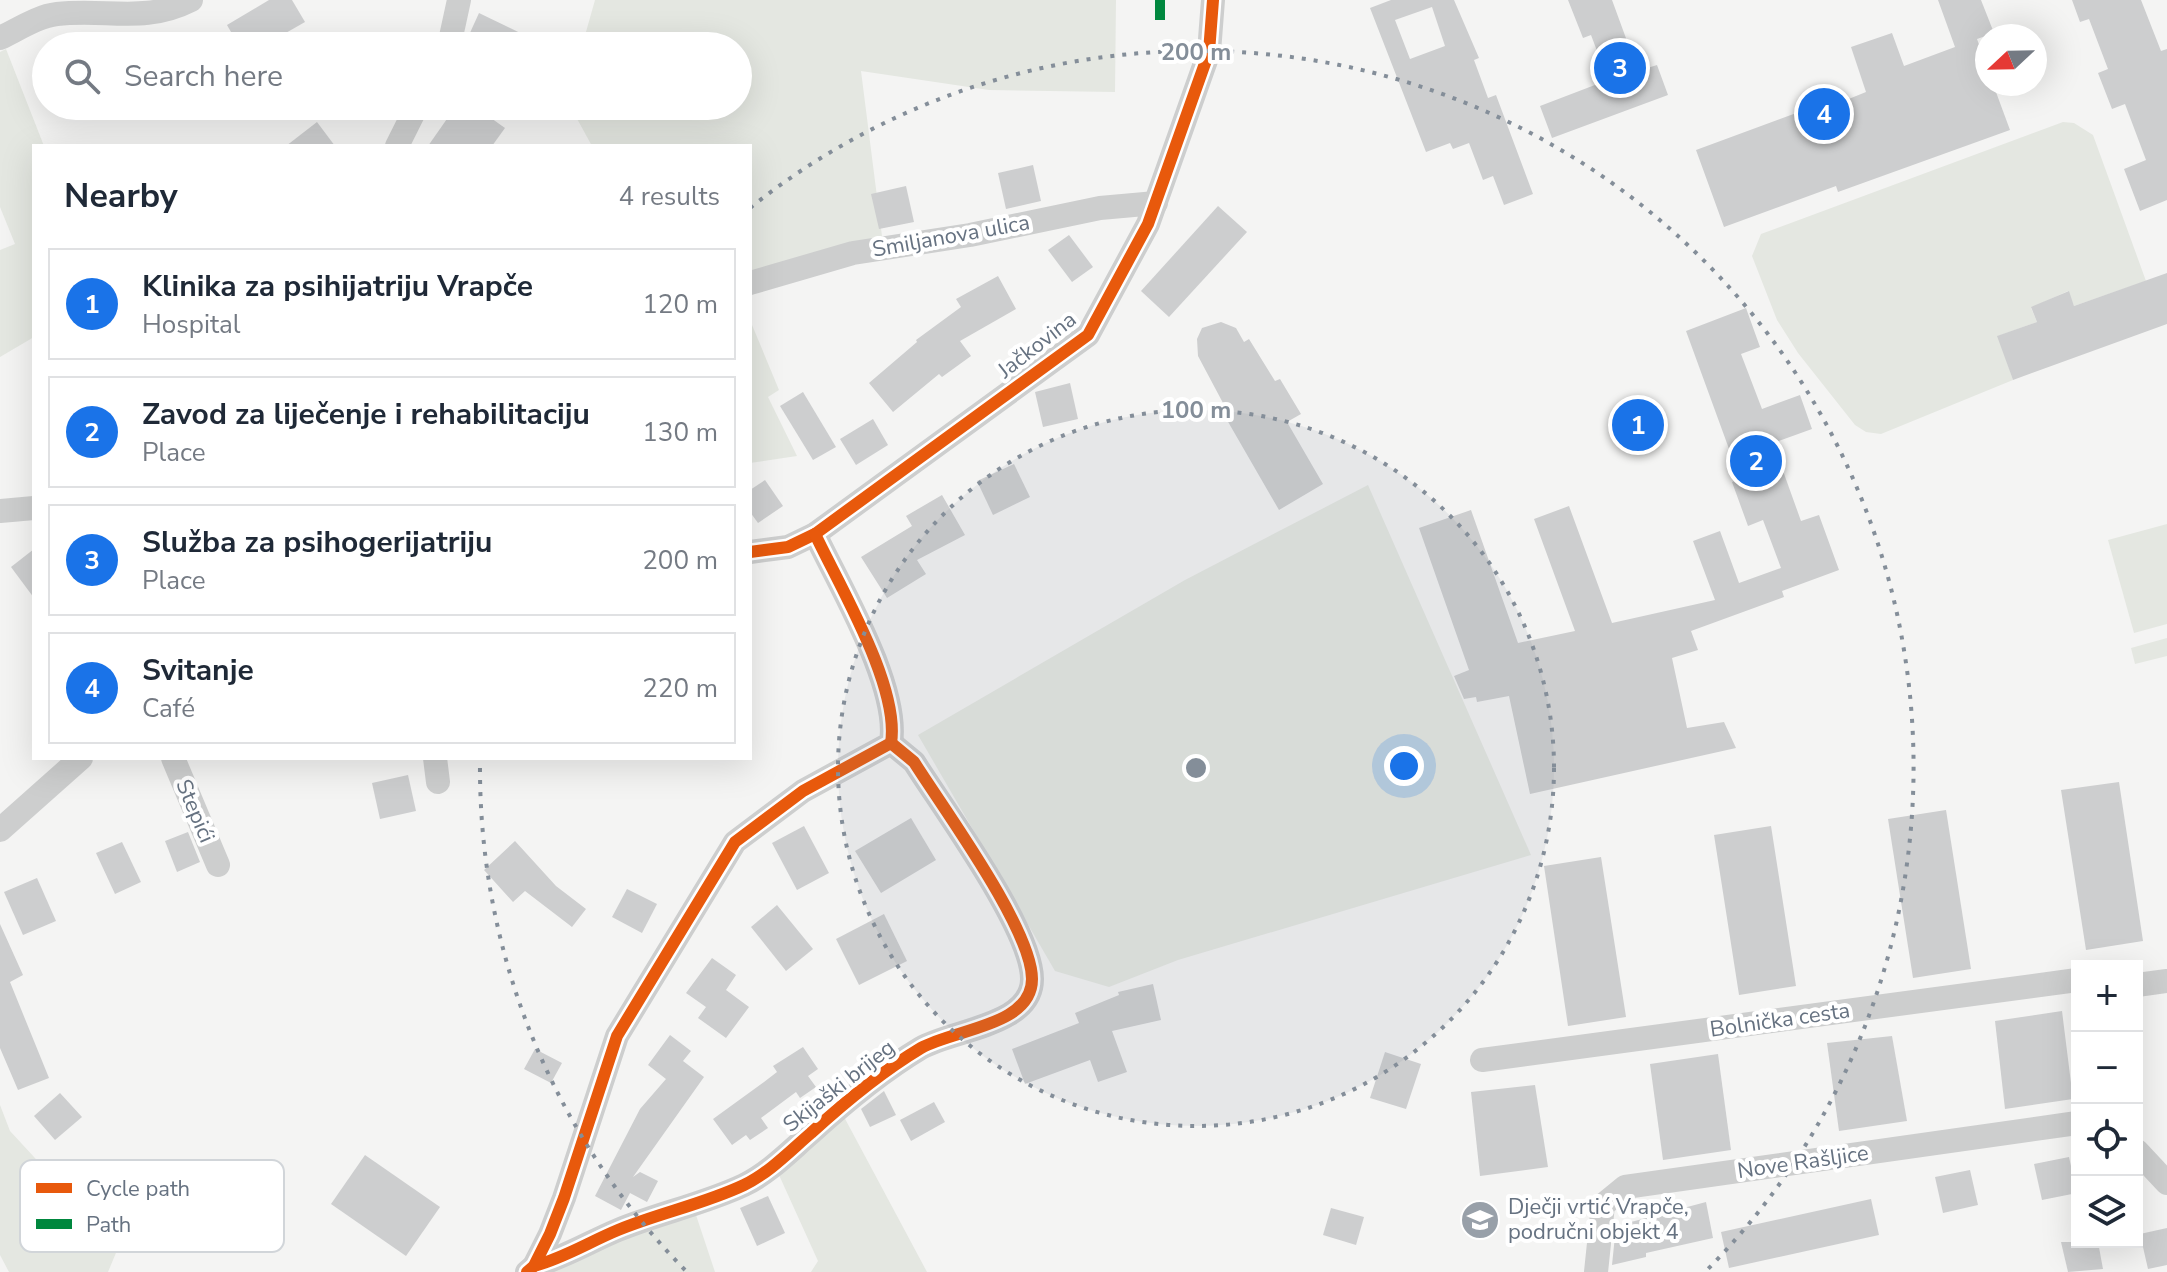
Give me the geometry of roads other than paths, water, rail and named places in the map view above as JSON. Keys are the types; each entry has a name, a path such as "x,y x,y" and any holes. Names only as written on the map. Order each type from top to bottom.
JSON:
{"street":[{"path":"0,38 53,14 94,11 136,16 172,10 191,0"},
{"path":"452,32 459,0"},
{"name":"Jačkovina","path":"752,552 788,547 815,534 1088,335 1156,203 1209,52 1213,0"},
{"path":"398,144 410,120"},
{"name":"Smiljanova ulica","path":"752,282 853,253 970,235 1100,208 1156,203"},
{"path":"0,511 32,508"},
{"path":"530,1269 564,1198 617,1036 735,842 803,791 891,743 895,722 879,668 815,534"},
{"name":"Skijaški brijeg","path":"530,1269 618,1231 744,1185 767,1170 888,1067 939,1037 996,1022 1017,1011 1028,997 1032,980 1029,958 1015,922 914,762 891,743"},
{"path":"0,830 79,760"},
{"name":"Stepići","path":"174,760 218,865"},
{"name":"Bolnička cesta","path":"1482,1060 2071,981"},
{"path":"2143,984 2167,981"},
{"name":"Nove Rašljice","path":"1596,1272 1603,1205 1625,1187 2071,1124"},
{"path":"2143,1157 2167,1183"}],"place":[{"name":"Služba za psihogerijatriju","path":"1620,68"},
{"name":"Svitanje","path":"1824,114"},
{"name":"Klinika za psihijatriju Vrapče","path":"1638,425"},
{"name":"Zavod za liječenje i rehabilitaciju","path":"1756,461"},
{"name":"Dječji vrtić Vrapče, područni objekt 4","path":"1480,1220"}]}
